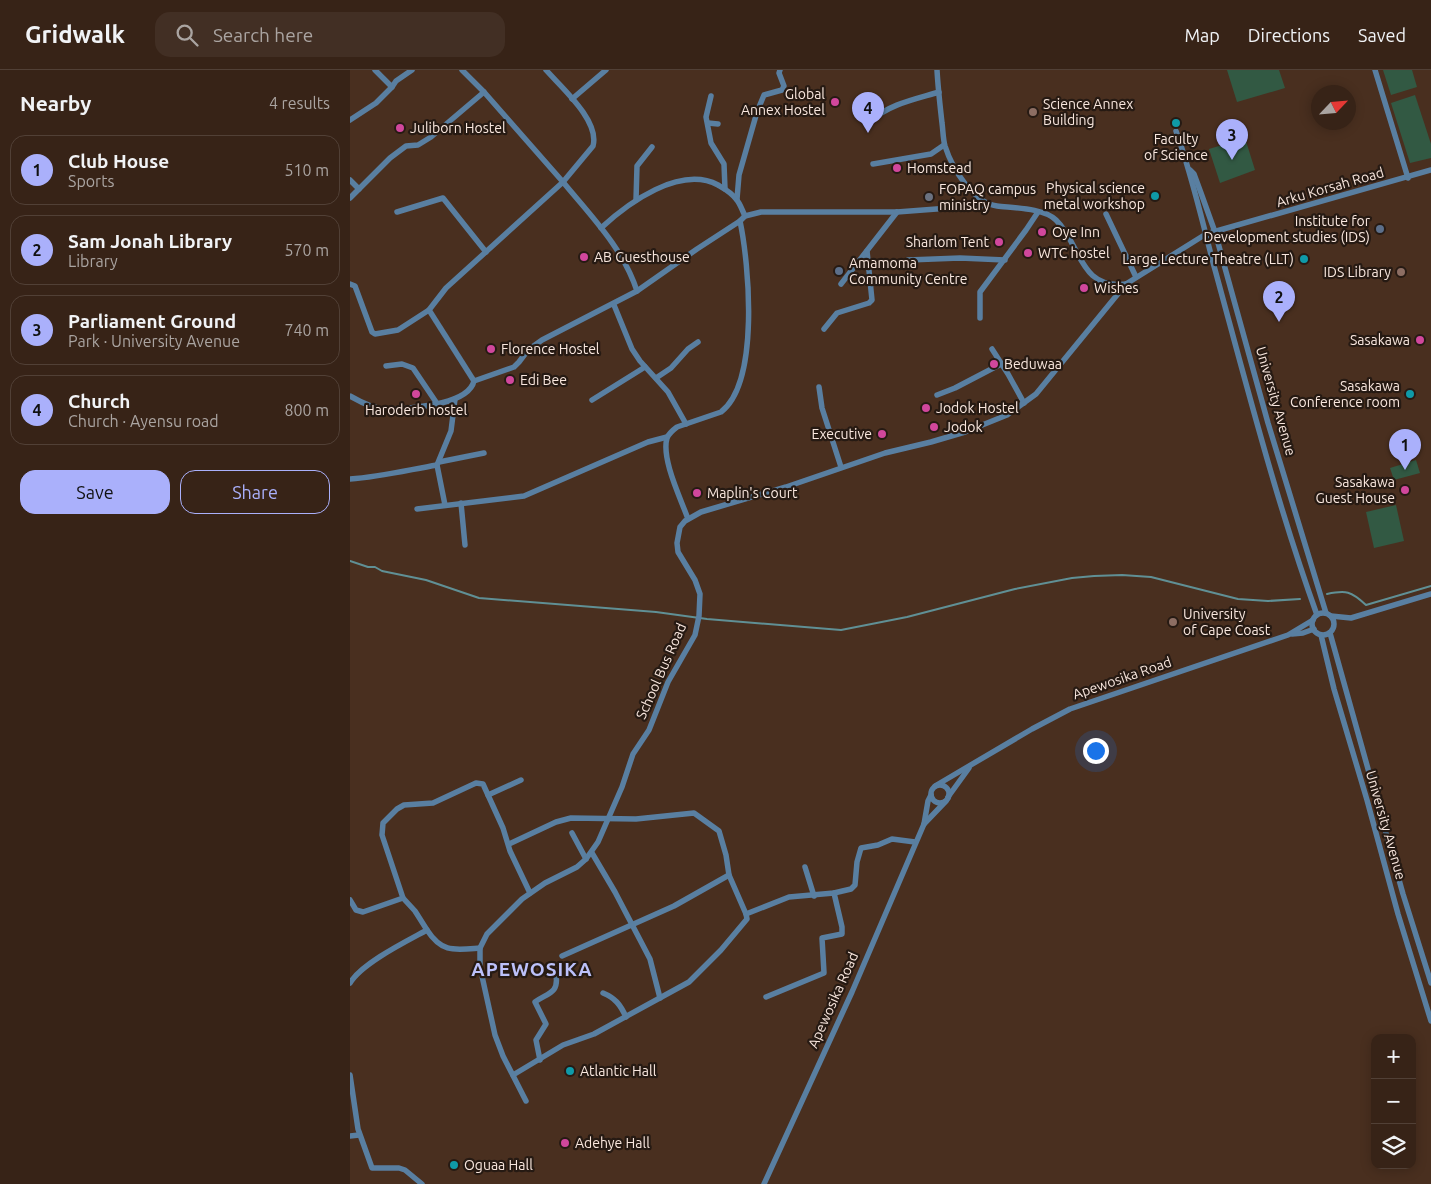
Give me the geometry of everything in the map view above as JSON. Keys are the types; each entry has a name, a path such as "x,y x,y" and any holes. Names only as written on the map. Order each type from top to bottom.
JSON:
{"street":[{"path":"375,70 392,87"},
{"path":"350,120 376,103 396,81 412,70"},
{"path":"462,70 484,92 601,228 621,254 631,272 638,291"},
{"path":"350,284 355,286 370,329 375,334 398,330 429,310 446,288 563,182 593,146 595,139 588,120 546,70"},
{"path":"572,99 606,70"},
{"path":"417,508 524,496 648,442 667,437 672,431 686,424 721,412 727,407 743,371 749,310 742,218 737,200 739,175 757,112 764,95 782,90 784,86 779,73 780,70"},
{"path":"937,70 944,145 958,175 976,196 989,205"},
{"path":"1375,70 1408,178"},
{"path":"350,198 390,158 406,146 418,145 431,137 484,92"},
{"path":"871,121 878,115 908,101 939,92"},
{"path":"711,96 706,117 711,143 724,164 725,189"},
{"path":"708,123 718,124"},
{"name":"University Avenue","path":"1176,131 1190,170 1258,425 1315,618"},
{"path":"873,164 931,154 944,145"},
{"path":"636,200 637,166 652,147"},
{"name":"University Avenue","path":"1190,170 1194,174 1215,232 1266,416 1328,615"},
{"name":"Arku Korsah Road","path":"1126,284 1206,234 1431,170"},
{"path":"601,228 636,200 670,184 696,178 705,179 725,189 737,200"},
{"path":"350,180 359,188"},
{"path":"398,212 443,198 486,252"},
{"path":"350,396 380,410 438,405 455,399 471,388 474,381 514,367 528,350 537,343 638,291 742,218 768,212 897,212 989,205 1038,212 1055,219 1064,229 1084,267 1093,276 1106,284 1115,286 1126,284"},
{"path":"841,284 897,212"},
{"path":"980,318 980,292 1038,212"},
{"path":"1106,214 1136,277"},
{"path":"824,328 837,313 869,303 872,300 867,251"},
{"path":"908,260 960,258 1005,260"},
{"path":"667,437 669,467 688,519 701,512 786,487 885,453 965,432 1007,415 1042,388 1126,284"},
{"path":"614,305 632,349 645,367 668,392 686,424"},
{"path":"429,310 474,381"},
{"path":"656,378 671,368 688,349 698,342"},
{"path":"992,349 1024,403"},
{"path":"386,366 402,364 412,368 420,376 438,405"},
{"path":"937,395 955,388 1001,364"},
{"path":"592,400 645,367"},
{"path":"819,387 822,408 841,467"},
{"path":"445,505 438,464 450,431 455,399"},
{"path":"350,479 385,475 484,453"},
{"path":"461,503 465,545"},
{"name":"School Bus Road","path":"480,948 487,934 522,899 549,881 572,870 592,853 598,842 622,787 633,754 649,730 668,682 692,641 698,619 699,590 678,552 677,543 680,526 688,519"},
{"path":"1314,629 1321,635 1330,633 1334,625 1351,618 1431,594"},
{"path":"1288,634 1315,618 1328,615 1351,618"},
{"path":"1328,615 1334,625"},
{"path":"1314,629 1315,618"},
{"path":"1288,634 1303,633 1314,629"},
{"name":"University Avenue","path":"1330,633 1403,894 1431,983"},
{"name":"Apewosika Road","path":"935,786 1070,709 1288,634"},
{"name":"University Avenue","path":"1321,635 1334,689 1398,914 1431,1021"},
{"name":"Apewosika Road","path":"764,1184 852,992 915,842 924,824 947,799 972,764"},
{"path":"488,795 521,780"},
{"path":"526,1101 495,1035 480,968 480,948 451,950 433,938 416,911 403,898 382,835 383,823 404,805 433,803 476,783 483,784 509,844 510,851 530,893"},
{"path":"940,784 948,790 947,799 942,803 937,802 931,795 935,786 940,784"},
{"name":"Apewosika Road","path":"924,824 928,801 931,795"},
{"path":"509,844 556,822 571,818 636,820 694,813 719,831 726,855 729,875 746,914 746,919 742,926 689,982 594,1034 563,1045 513,1075"},
{"path":"572,833 586,859"},
{"path":"746,914 789,897 814,896 851,889 856,885 857,862 861,848 878,845 892,839 915,842"},
{"path":"592,853 650,959 660,998"},
{"path":"805,867 814,896"},
{"path":"562,956 684,901 729,875"},
{"path":"766,997 824,973 822,938 842,934 834,893"},
{"path":"350,900 356,910 363,912 403,898"},
{"path":"350,983 384,954 427,930"},
{"path":"540,1060 536,1040 546,1024 535,1002 552,992 556,987 556,975"},
{"path":"603,993 612,996 617,1001 626,1017"},
{"path":"350,1075 359,1135 372,1168 399,1168 405,1170 422,1184"},
{"path":"350,1136 359,1135"}],"green space":[{"path":"1227,70 1279,70 1285,88 1237,102"},
{"path":"1383,70 1412,70 1417,87 1391,95"},
{"path":"1415,95 1431,144 1431,158 1410,163 1391,103"},
{"path":"1245,138 1255,170 1220,183 1209,149"},
{"path":"1416,460 1420,473 1394,480 1390,468"},
{"path":"1396,505 1404,541 1374,548 1366,512"}],"waterway":[{"path":"350,561 368,567 375,567 382,571 426,580 479,598 656,612 707,619 841,630 907,617 1015,589 1072,578 1094,576 1151,577 1238,599 1268,601 1300,599"},
{"path":"1327,594 1339,592 1352,594 1366,605 1431,586"}],"place":[{"name":"Global Annex Hostel","path":"835,102"},
{"name":"Science Annex Building","path":"1033,112"},
{"name":"Faculty of Science","path":"1176,123"},
{"name":"Juliborn Hostel","path":"400,128"},
{"name":"Church","path":"868,133"},
{"name":"Parliament Ground","path":"1232,160"},
{"name":"Homstead","path":"897,168"},
{"name":"Physical science metal workshop","path":"1155,196"},
{"name":"FOPAQ campus ministry","path":"929,197"},
{"name":"Institute for Development studies (IDS)","path":"1380,229"},
{"name":"Oye Inn","path":"1042,232"},
{"name":"Sharlom Tent","path":"999,242"},
{"name":"WTC hostel","path":"1028,253"},
{"name":"AB Guesthouse","path":"584,257"},
{"name":"Large Lecture Theatre (LLT)","path":"1304,259"},
{"name":"Amamoma Community Centre","path":"839,271"},
{"name":"IDS Library","path":"1401,272"},
{"name":"Wishes","path":"1084,288"},
{"name":"Sam Jonah Library","path":"1279,322"},
{"name":"Sasakawa","path":"1420,340"},
{"name":"Florence Hostel","path":"491,349"},
{"name":"Beduwaa","path":"994,364"},
{"name":"Edi Bee","path":"510,380"},
{"name":"Haroderb hostel","path":"416,394"},
{"name":"Sasakawa Conference room","path":"1410,394"},
{"name":"Jodok Hostel","path":"926,408"},
{"name":"Jodok","path":"934,427"},
{"name":"Executive","path":"882,434"},
{"name":"Club House","path":"1405,470"},
{"name":"Sasakawa Guest House","path":"1405,490"},
{"name":"Maplin's Court","path":"697,493"},
{"name":"University of Cape Coast","path":"1173,622"},
{"name":"Atlantic Hall","path":"570,1071"},
{"name":"Adehye Hall","path":"565,1143"},
{"name":"Oguaa Hall","path":"454,1165"}],"district":[{"name":"APEWOSIKA","path":"532,969"}]}
